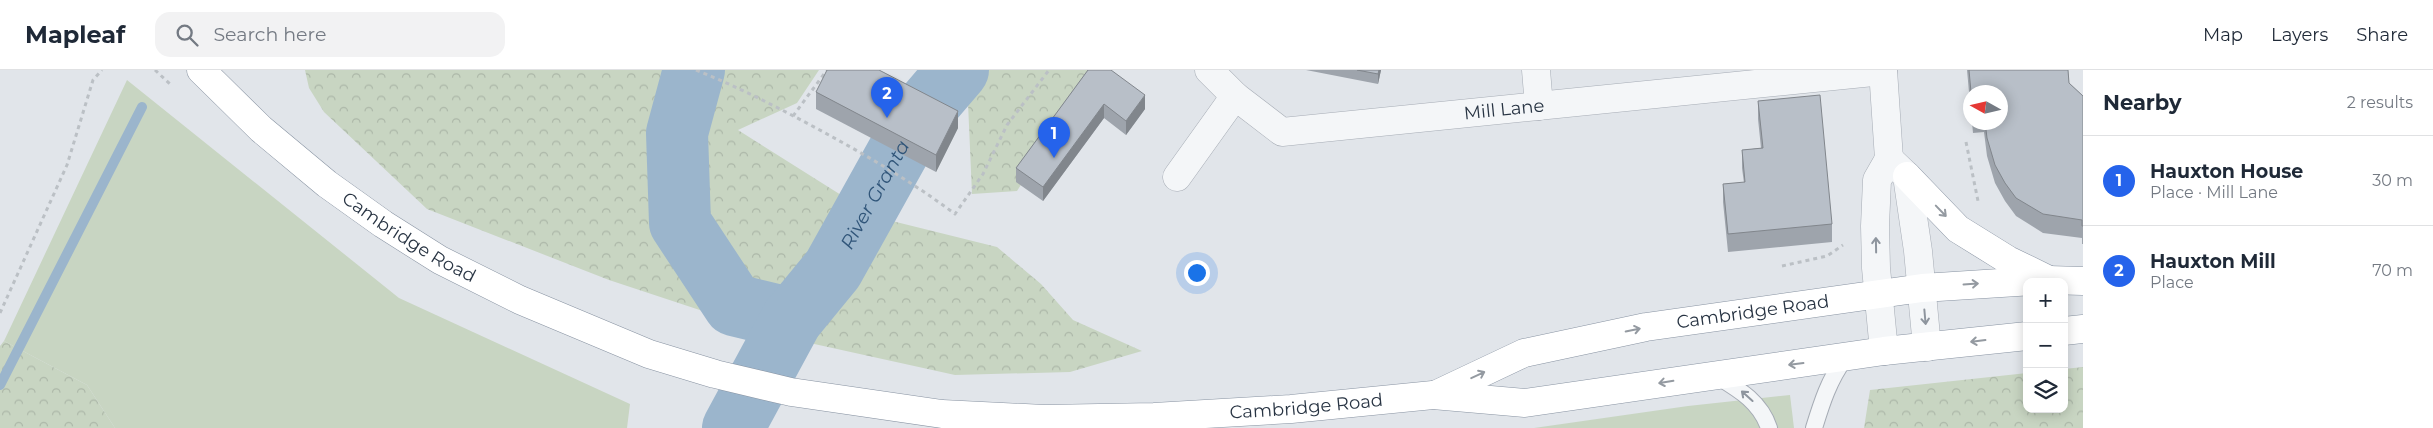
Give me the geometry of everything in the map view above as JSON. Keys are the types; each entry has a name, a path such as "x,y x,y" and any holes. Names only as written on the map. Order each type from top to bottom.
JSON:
{"highway":[{"name":"Cambridge Road","path":"201,70 261,129 327,184 383,224 440,260 520,300 649,354 715,374 791,392 942,414 1044,419 1154,417 1291,409 1433,395 1525,403 1884,352 2023,336"},
{"path":"1898,167 1958,228 2008,260 2044,278"},
{"name":"Cambridge Road","path":"2068,281 2083,281"},
{"name":"Cambridge Road","path":"1433,395 1524,353 1646,327 1878,293 1922,288 2023,282"},
{"path":"2068,331 2083,329"}],"street":[{"name":"Mill Lane","path":"1209,70 1235,96 1282,132 1883,71"},
{"path":"1536,70 1539,106"},
{"path":"1883,71 1898,167 1922,288 1928,347"},
{"path":"1177,177 1235,96"},
{"path":"1884,352 1878,293 1875,226 1877,180 1898,167"}],"lane":[{"path":"1814,428 1822,398 1832,376 1845,358"},
{"path":"1714,375 1745,393 1761,410 1769,428"}],"path":[{"path":"0,313 67,165 93,80 102,70"},
{"path":"696,70 761,98 861,153 917,186 955,214 984,174 1007,125 1049,70"},
{"path":"793,116 827,70"},
{"path":"1782,266 1828,256"}],"green space":[{"path":"305,70 819,70 797,103 738,130 876,217 997,247 1041,284 1073,320 1142,351 1070,372 955,375 778,336 609,280 427,209 324,112 309,88"},
{"path":"953,70 1108,70 1057,128 1017,191 972,194 968,103"},
{"path":"127,80 399,298 630,404 627,428 115,428 87,385 4,341"},
{"path":"4,341 87,385 115,428 0,428 0,346"},
{"path":"2083,367 2083,428 1864,428 1870,390 2023,373 2023,413 2068,413 2068,369"},
{"path":"1790,395 1794,428 1534,428 1688,406"}],"building":[{"path":"827,70 879,70 958,111 936,155 816,92"},
{"path":"1088,70 1111,70 1145,95 1126,121 1104,104 1043,187 1016,168"},
{"path":"1357,70 1379,70 1378,74"},
{"path":"1969,70 2068,70 2069,83 2083,96 2083,226 2082,220 2043,214 2016,198 1995,165 1986,130 2008,130 2008,85 1970,85"},
{"path":"1820,95 1832,224 1728,234 1723,184 1745,182 1742,150 1763,148 1758,101"}],"waterway":[{"name":"River Granta","path":"694,70 677,133 680,223 734,305 792,319"},
{"name":"River Granta","path":"733,428 792,319 833,269 917,118 958,70"},
{"path":"0,385 142,107"}],"place":[{"name":"Hauxton Mill","path":"887,118"},
{"name":"Hauxton House","path":"1054,158"}]}
